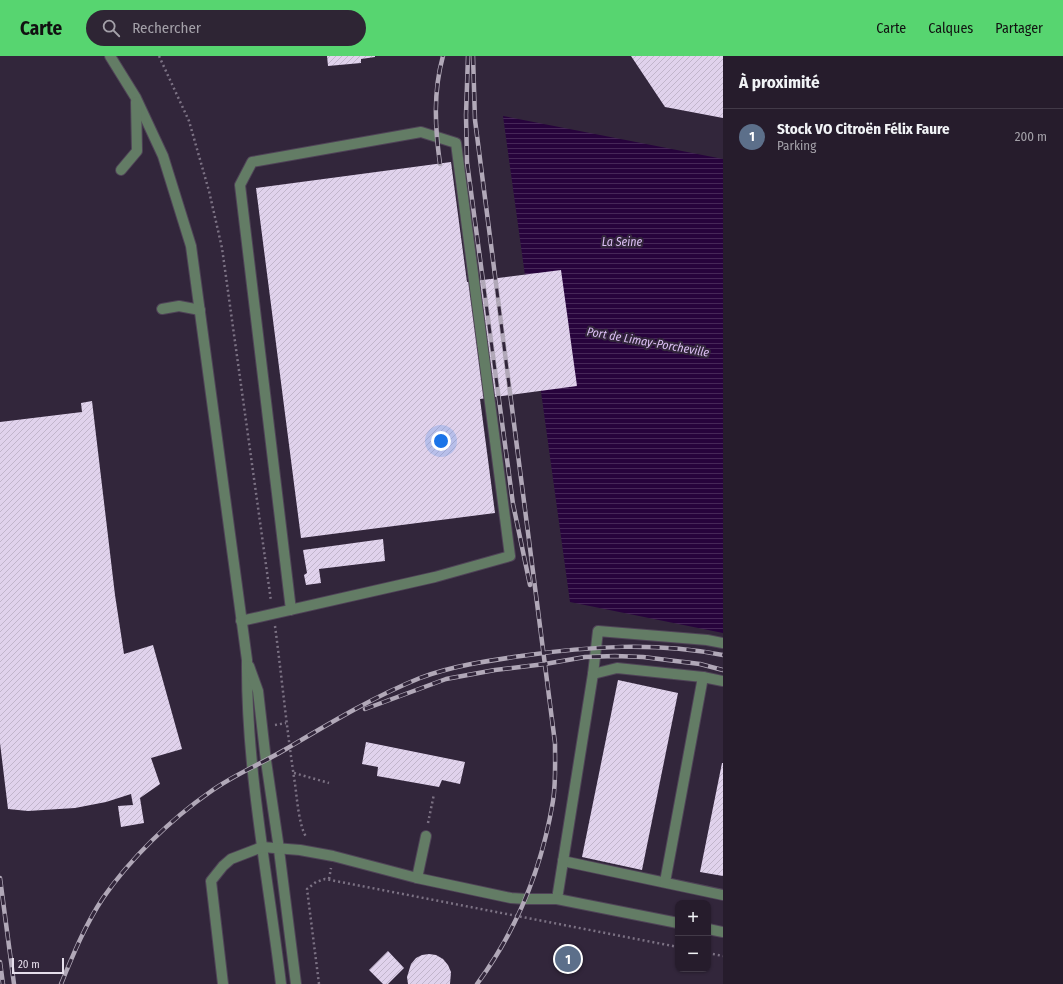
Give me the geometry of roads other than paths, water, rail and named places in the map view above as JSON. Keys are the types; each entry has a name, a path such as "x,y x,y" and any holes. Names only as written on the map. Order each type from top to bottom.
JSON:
{"street":[{"path":"110,56 136,98 163,156 191,246 247,660 246,694 250,744 262,847 281,984"},
{"path":"121,170 137,152 136,98"},
{"path":"241,621 291,610 435,577 510,556 456,143 421,132 252,162 240,185 291,610"},
{"path":"162,310 179,306 200,310"},
{"path":"557,899 593,674 598,630 707,640 723,643"},
{"path":"247,660 258,691 296,984"},
{"path":"593,674 617,668 703,677 723,681"},
{"path":"665,882 703,677"},
{"path":"418,878 426,836"},
{"path":"223,984 211,881 223,866 231,859 262,847 300,850 333,856 418,878 511,898 557,899 675,923"},
{"path":"563,861 723,895"},
{"path":"711,930 723,932"}],"water":[{"name":"La Seine","path":"503,116 723,159 723,633 570,602"}],"railway":[{"path":"440,164 437,137 436,96 443,56"},
{"path":"468,56 466,115 467,162 513,504 530,585"},
{"path":"473,56 475,120 555,743 555,787 553,801 535,874 516,920 504,942 477,984"},
{"path":"61,984 85,929 103,898 138,854 166,827 195,803 228,780 385,693 420,678 457,667 508,658 572,650 647,647 672,648 723,655"},
{"path":"365,709 446,679 495,670 545,664 585,657 643,657 700,664 723,670"},
{"path":"0,878 14,984"},
{"path":"0,962 3,984"}],"place":[{"name":"Stock VO Citroën Félix Faure","path":"568,959"}],"water label":[{"name":"Port de Limay-Porcheville","path":"648,342"}]}
